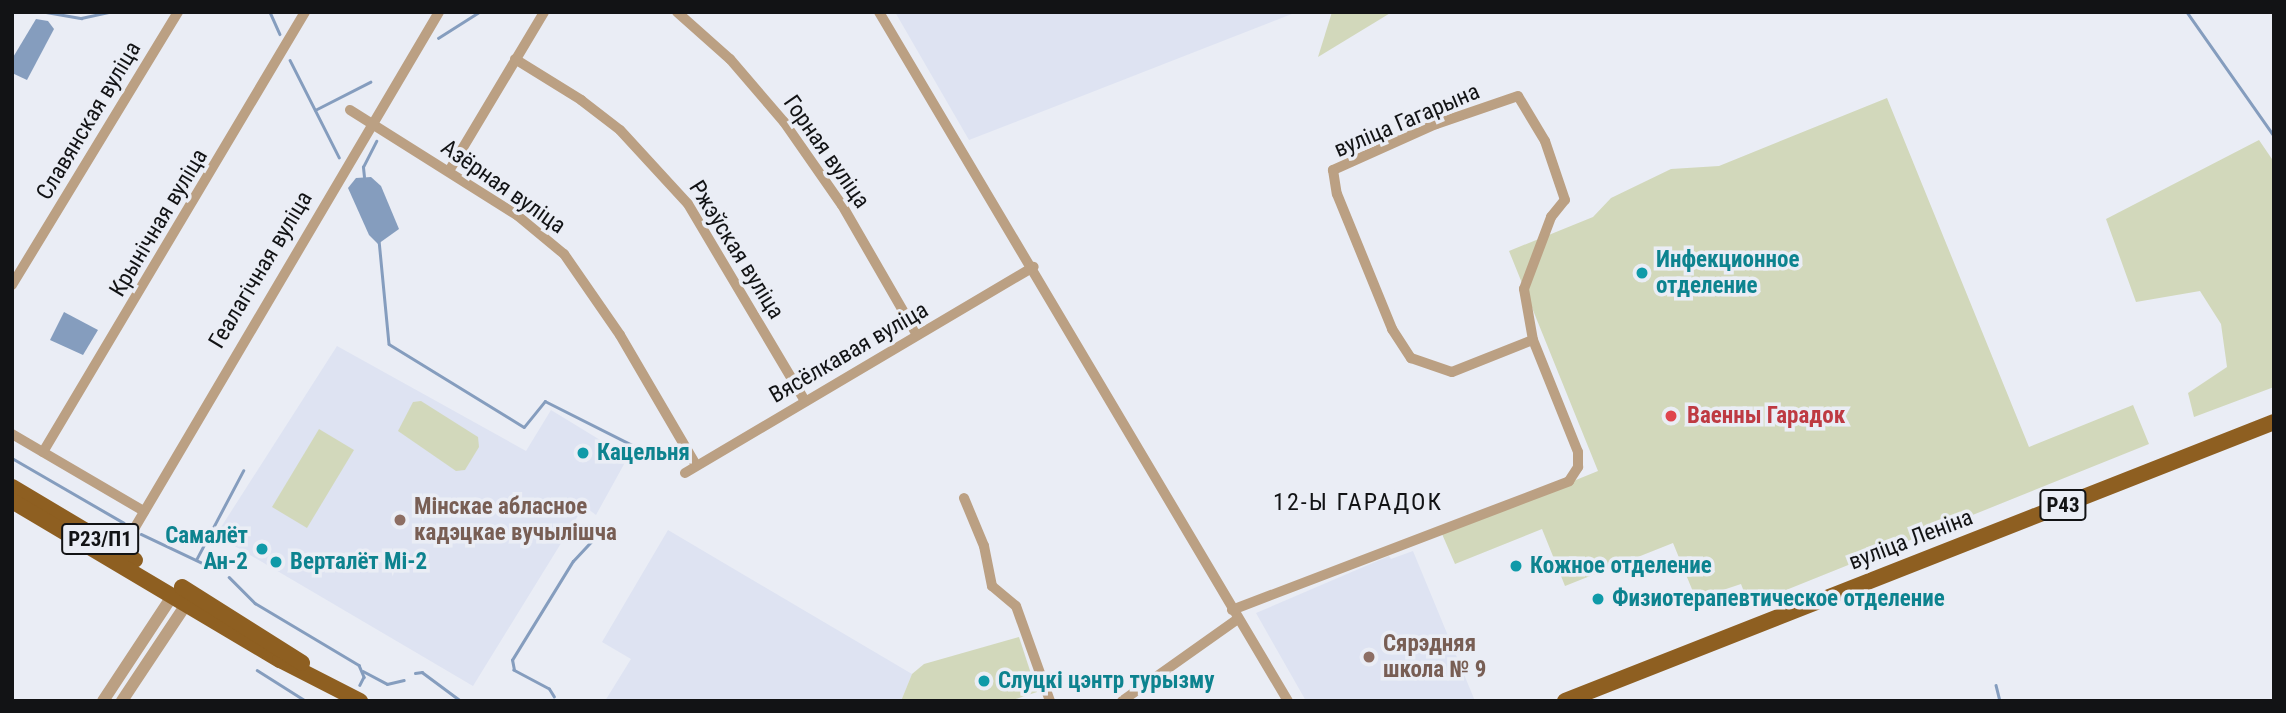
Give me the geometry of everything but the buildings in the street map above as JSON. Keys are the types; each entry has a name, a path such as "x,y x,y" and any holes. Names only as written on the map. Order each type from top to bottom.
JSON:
{"main road":[{"name":"вуліца Леніна","path":"1565,701 2274,422"},
{"name":"Р23/П1","path":"12,487 121,551 182,596 280,660 320,678 360,701"},
{"name":"Р23/П1","path":"12,501 182,596"}],"street":[{"name":"Славянская вуліца","path":"12,285 178,12"},
{"name":"Крынічная вуліца","path":"43,452 305,12"},
{"name":"Геалагічная вуліца","path":"121,551 371,123 439,12"},
{"path":"449,172 544,12"},
{"name":"Горная вуліца","path":"677,12 730,59 784,122 842,205 917,335"},
{"path":"879,12 1034,267 1235,615 1288,701"},
{"name":"Ржэўская вуліца","path":"515,59 582,100 620,131 688,204 805,401"},
{"name":"вуліца Гагарына","path":"1518,96 1545,141 1565,200 1552,217 1524,289 1533,340 1452,372 1411,358 1392,329 1338,194 1333,170 1436,124 1518,96"},
{"name":"Азёрная вуліца","path":"350,110 542,233 564,254 620,335 696,465"},
{"name":"Вясёлкавая вуліца","path":"684,473 1034,267"},
{"path":"1122,701 1235,615 1569,481 1578,467 1578,452 1533,340"},
{"path":"12,434 144,511"},
{"path":"964,498 984,546 992,586 1016,606 1051,701"},
{"path":"103,701 182,596"},
{"path":"122,701 182,596"}],"shaded area":[{"path":"895,12 1297,12 969,140"},
{"name":"Мінскае абласное кадэцкае вучылішча","path":"337,346 526,451 551,410 628,457 596,515 584,506 473,686 216,535"},
{"path":"668,530 912,674 901,701 605,701 631,659 602,642"},
{"name":"Сярэдняя школа № 9","path":"1413,551 1475,701 1306,701 1256,613 1389,556 1391,559"}],"green space":[{"path":"1332,12 1392,12 1318,57"},
{"path":"1887,98 2029,447 2133,405 2149,444 1749,605 1741,584 1696,599 1673,543 1565,586 1542,529 1455,564 1442,534 1598,471 1509,251 1593,217 1611,198 1671,169 1719,166"},
{"path":"2259,140 2274,162 2274,387 2194,417 2188,393 2227,367 2221,324 2200,291 2136,302 2106,219"},
{"path":"421,401 478,437 479,447 465,470 456,471 398,431 413,402"},
{"path":"319,429 354,450 307,528 272,507"},
{"path":"1019,637 1037,692 1010,701 901,701 912,674 924,664"}],"water":[{"path":"36,19 48,21 54,29 27,80 12,73 12,59"},
{"path":"371,177 381,186 399,229 378,244 369,235 348,188 356,178"},
{"path":"64,312 98,330 83,355 50,340"}],"waterway":[{"path":"46,12 81,18 110,12"},
{"path":"270,12 280,34"},
{"path":"438,38 479,12"},
{"path":"2187,12 2274,136"},
{"path":"290,60 339,157"},
{"path":"315,110 370,82"},
{"path":"364,177 363,167 376,141"},
{"path":"379,240 389,344 524,427 545,401 636,447"},
{"path":"12,458 124,523"},
{"path":"196,560 243,471"},
{"path":"554,697 549,689 514,670 512,660 573,561 602,530"},
{"path":"141,534 213,568"},
{"path":"229,577 255,603 359,665 364,677 360,685"},
{"path":"257,670 306,701"},
{"path":"363,671 387,684 404,680"},
{"path":"415,673 422,672 461,701"},
{"path":"1996,685 2000,701"}],"place":[{"name":"Инфекционное отделение","path":"1642,273"},
{"name":"Ваенны Гарадок","path":"1671,416"},
{"name":"Кацельня","path":"583,453"},
{"name":"Мінскае абласное кадэцкае вучылішча","path":"400,520"},
{"name":"Самалёт Ан-2","path":"262,549"},
{"name":"Верталёт Мі-2","path":"276,562"},
{"name":"Кожное отделение","path":"1516,566"},
{"name":"Физиотерапевтическое отделение","path":"1598,599"},
{"name":"Сярэдняя школа № 9","path":"1369,657"},
{"name":"Слуцкі цэнтр турызму","path":"984,681"}],"district":[{"name":"12-Ы ГАРАДОК","path":"1358,503"}]}
